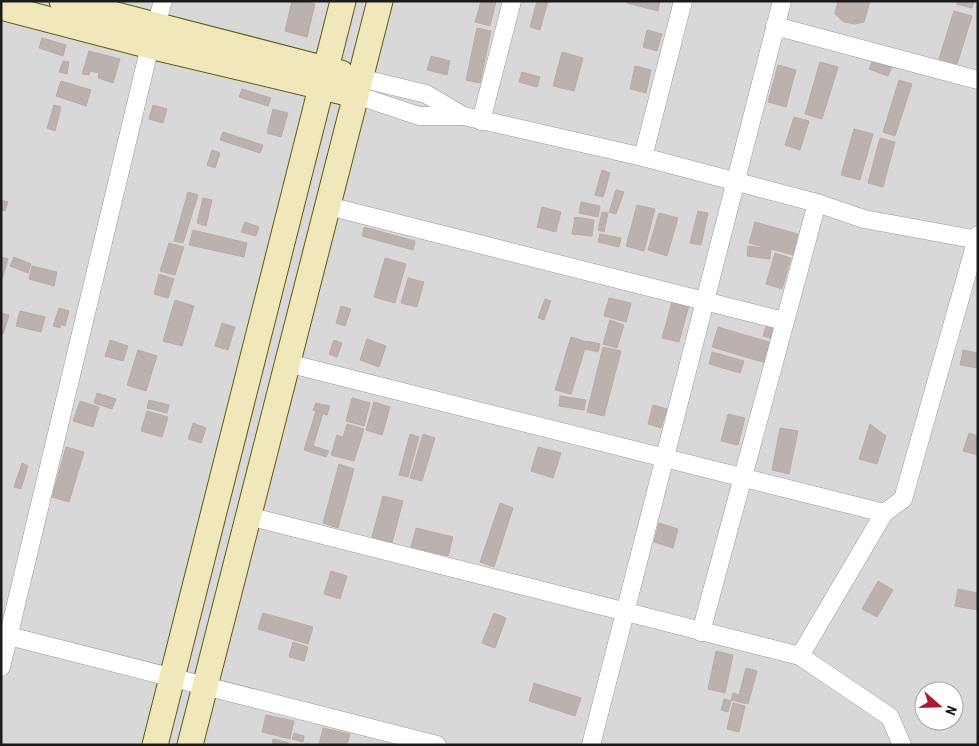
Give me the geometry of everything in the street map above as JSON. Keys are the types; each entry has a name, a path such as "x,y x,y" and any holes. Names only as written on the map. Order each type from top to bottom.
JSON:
{"street":[{"path":"62,1 153,36"},
{"path":"1,667 5,635 162,1"},
{"path":"155,745 343,1"},
{"path":"190,745 380,1"},
{"path":"481,120 512,1"},
{"path":"643,157 683,1"},
{"path":"592,745 782,1"},
{"path":"1,7 153,36 358,86 419,116 464,116 643,157 817,203 864,219 977,238 902,499 884,513 800,656"},
{"path":"775,26 978,80"},
{"path":"701,632 817,203"},
{"path":"328,206 784,322"},
{"path":"287,363 742,479 884,513"},
{"path":"248,516 800,656 890,717 902,745"},
{"path":"5,635 437,745"}],"shaded area":[{"path":"1,1 978,1 978,745 1,745"}],"building":[{"path":"292,1 304,1 315,4 307,37 285,31"},
{"path":"481,1 496,1 490,26 475,22"},
{"path":"537,1 548,1 540,30 530,27"},
{"path":"628,1 660,1 658,11 627,3"},
{"path":"838,1 870,1 864,22 855,24 844,22 835,14"},
{"path":"957,1 974,1 972,8 957,4"},
{"path":"954,11 972,16 957,64 939,59"},
{"path":"477,28 491,31 480,83 466,80"},
{"path":"647,30 662,34 657,51 643,47"},
{"path":"42,38 66,45 63,56 39,48"},
{"path":"89,51 120,59 113,83 98,78 99,73 90,71 89,75 82,74"},
{"path":"562,52 583,58 574,91 553,86"},
{"path":"431,56 450,61 447,75 427,70"},
{"path":"873,60 892,67 888,76 869,69"},
{"path":"63,61 69,62 67,74 59,72"},
{"path":"820,62 838,67 822,119 805,114"},
{"path":"778,65 796,70 786,107 768,102"},
{"path":"635,66 651,70 646,93 630,89"},
{"path":"522,72 540,77 537,87 519,82"},
{"path":"899,80 912,84 895,136 883,132"},
{"path":"61,81 91,90 86,106 56,96"},
{"path":"242,89 271,98 268,106 239,97"},
{"path":"54,105 61,107 55,131 47,128"},
{"path":"153,105 167,109 163,123 149,119"},
{"path":"273,109 288,113 281,137 267,133"},
{"path":"794,117 809,121 800,150 785,145"},
{"path":"854,129 873,134 860,180 841,175"},
{"path":"223,132 263,145 260,153 220,140"},
{"path":"880,138 895,142 883,187 868,183"},
{"path":"212,150 220,153 215,168 207,165"},
{"path":"602,170 610,173 603,197 595,195"},
{"path":"616,190 624,192 616,214 609,212"},
{"path":"188,192 198,195 183,243 174,241"},
{"path":"203,198 212,200 206,226 197,223"},
{"path":"1,200 8,202 5,211 1,210"},
{"path":"581,202 600,206 598,217 579,213"},
{"path":"637,205 655,209 644,251 626,246"},
{"path":"542,207 561,212 556,232 537,227"},
{"path":"698,211 708,213 701,245 690,243"},
{"path":"602,212 608,213 604,232 598,230"},
{"path":"659,213 678,218 667,256 648,250"},
{"path":"575,217 594,220 592,236 572,234"},
{"path":"245,222 259,227 256,236 241,232"},
{"path":"755,222 798,234 793,255 749,243"},
{"path":"364,227 415,241 413,250 362,236"},
{"path":"193,230 247,243 244,257 189,245"},
{"path":"600,234 621,238 619,247 598,242"},
{"path":"169,243 184,247 175,275 160,271"},
{"path":"748,246 771,249 770,259 747,256"},
{"path":"775,253 791,258 782,289 766,284"},
{"path":"1,257 8,259 1,283"},
{"path":"14,257 31,264 28,273 10,266"},
{"path":"385,258 406,264 395,303 374,297"},
{"path":"32,266 57,272 54,286 29,279"},
{"path":"159,274 174,279 168,298 154,294"},
{"path":"408,278 424,282 417,307 401,303"},
{"path":"609,298 631,303 626,322 604,316"},
{"path":"673,298 690,302 679,342 662,338"},
{"path":"545,299 551,301 544,320 538,318"},
{"path":"175,300 194,306 182,346 163,341"},
{"path":"341,306 351,309 345,326 336,323"},
{"path":"59,308 69,311 65,326 61,324 60,328 53,326"},
{"path":"20,311 45,317 41,332 16,326"},
{"path":"1,313 9,315 3,334 1,334"},
{"path":"768,319 779,323 774,339 763,336"},
{"path":"610,320 624,325 617,348 603,344"},
{"path":"222,323 235,327 228,350 215,346"},
{"path":"718,327 772,343 766,363 712,347"},
{"path":"571,337 587,342 571,394 555,390"},
{"path":"367,339 386,346 379,367 360,360"},
{"path":"110,340 128,346 123,361 105,356"},
{"path":"334,340 342,343 337,357 329,354"},
{"path":"587,341 600,344 598,352 585,349"},
{"path":"603,347 621,351 604,416 587,412"},
{"path":"138,350 157,356 146,391 127,385"},
{"path":"963,350 978,353 978,368 960,365"},
{"path":"712,352 744,361 740,373 709,364"},
{"path":"97,393 116,399 112,409 94,403"},
{"path":"560,396 586,400 584,410 559,406"},
{"path":"352,398 370,403 364,426 346,421"},
{"path":"149,400 169,405 167,413 147,408"},
{"path":"80,401 99,407 93,427 73,421"},
{"path":"374,402 390,407 382,435 366,430"},
{"path":"316,403 330,406 327,415 313,410"},
{"path":"653,405 667,409 661,428 648,424"},
{"path":"147,411 168,417 162,437 141,431"},
{"path":"316,411 323,413 313,446 329,451 326,457 304,450"},
{"path":"728,414 745,418 738,445 721,441"},
{"path":"193,423 206,428 201,443 188,439"},
{"path":"347,424 364,429 354,461 331,455 337,435 343,437"},
{"path":"870,424 886,436 877,464 859,459"},
{"path":"780,428 798,431 789,474 772,470"},
{"path":"969,433 978,436 978,455 963,451"},
{"path":"410,434 419,437 408,477 399,475"},
{"path":"423,434 435,438 422,481 410,478"},
{"path":"66,447 84,452 69,502 52,497"},
{"path":"538,447 561,453 553,478 531,471"},
{"path":"22,463 28,466 21,489 14,487"},
{"path":"339,464 354,469 338,528 323,523"},
{"path":"383,496 403,501 392,543 372,537"},
{"path":"500,503 513,508 494,567 480,562"},
{"path":"659,523 678,529 673,548 654,542"},
{"path":"416,528 453,537 448,556 411,547"},
{"path":"331,571 347,576 340,599 324,594"},
{"path":"878,581 893,590 877,617 862,609"},
{"path":"958,589 978,593 978,610 955,606"},
{"path":"263,613 313,627 308,644 258,629"},
{"path":"494,613 506,618 495,648 482,643"},
{"path":"293,642 308,647 304,661 289,657"},
{"path":"716,651 733,655 725,693 708,689"},
{"path":"746,668 757,671 748,704 731,700 733,693 739,695"},
{"path":"534,683 581,698 575,716 529,701"},
{"path":"724,699 731,701 728,712 721,710"},
{"path":"733,703 745,706 739,732 727,729"},
{"path":"266,715 294,721 290,739 262,732"},
{"path":"323,728 350,734 347,745 319,745"},
{"path":"294,733 304,736 303,742 292,739"},
{"path":"273,739 289,743 288,745 272,745"}]}
